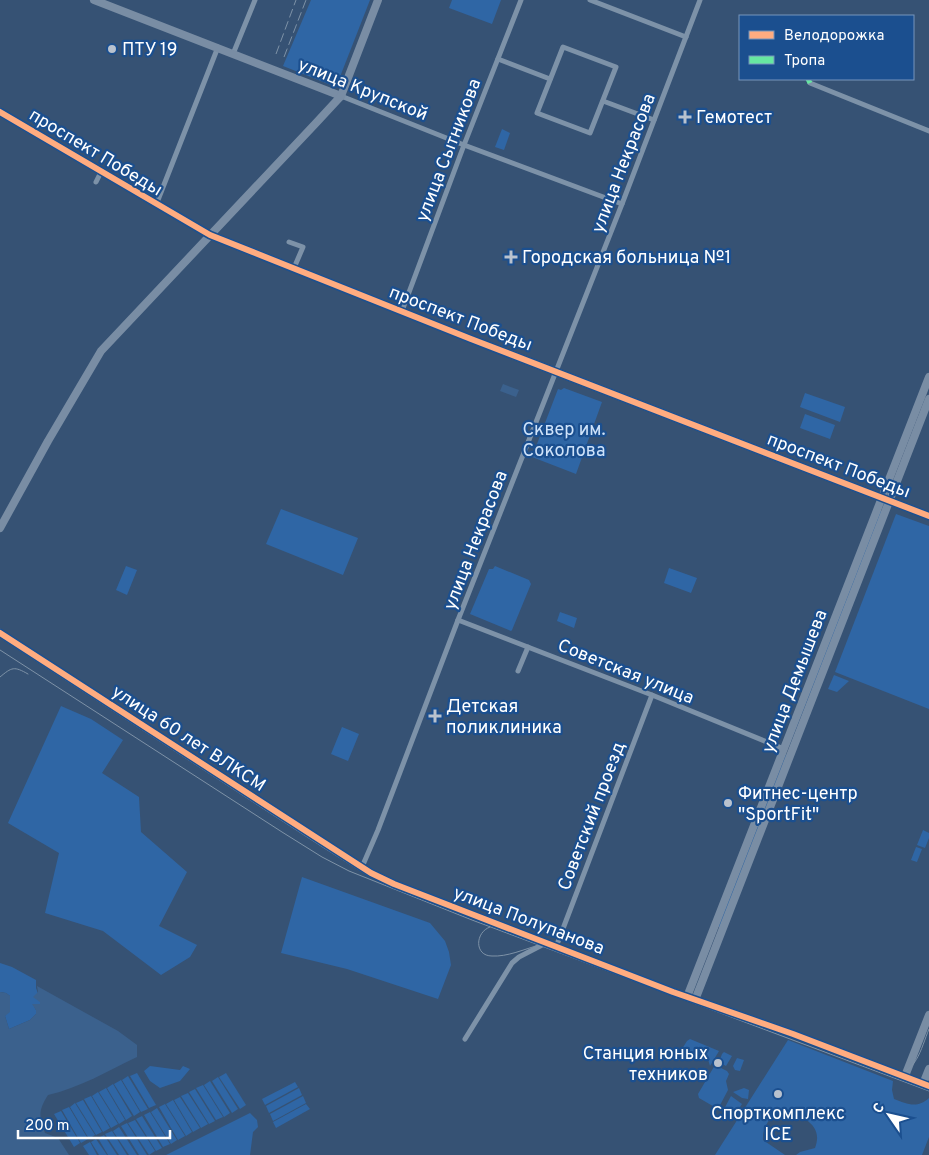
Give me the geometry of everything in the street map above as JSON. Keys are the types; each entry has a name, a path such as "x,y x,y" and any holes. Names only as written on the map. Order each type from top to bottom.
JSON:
{"street":[{"name":"улица Крупской","path":"94,0 464,145 622,204"},
{"path":"233,54 255,0"},
{"path":"0,528 101,351 341,96 378,0"},
{"name":"улица Сытникова","path":"402,311 521,0"},
{"path":"590,0 686,37"},
{"name":"улица Некрасова","path":"362,867 700,0"},
{"path":"156,205 218,47"},
{"path":"563,47 616,67 590,133 537,113 550,80 563,47"},
{"path":"498,59 550,80"},
{"path":"810,84 929,131"},
{"path":"603,101 654,120"},
{"name":"проспект Победы","path":"0,112 210,236 929,516"},
{"path":"96,182 101,172"},
{"path":"289,242 303,247 294,268"},
{"name":"улица Демышева","path":"691,998 886,499 929,377"},
{"name":"улица Демышева","path":"886,499 929,400"},
{"name":"Советская улица","path":"458,620 788,750"},
{"name":"улица 60 лет ВЛКСМ","path":"0,633 362,867"},
{"path":"518,671 528,647"},
{"name":"Советский проезд","path":"556,947 652,695"},
{"name":"улица Полупанова","path":"362,867 394,884 556,947 926,1085"},
{"path":"465,1039 512,963 519,957 546,943"},
{"path":"905,1076 929,1015"},
{"path":"926,1085 929,1069"}],"green space":[{"path":"311,0 370,0 336,87 283,66"},
{"path":"452,0 501,0 492,24 449,8"},
{"path":"502,129 510,133 504,150 495,147"},
{"name":"Сквер им. Соколова","path":"564,388 602,402 576,474 532,457 558,389"},
{"path":"805,393 845,407 840,422 800,407"},
{"path":"805,414 835,425 830,439 800,428"},
{"path":"281,509 358,538 343,575 266,544"},
{"path":"880,511 883,512 788,746"},
{"path":"896,514 929,526 929,709 835,672"},
{"path":"126,566 137,570 127,595 116,590"},
{"path":"495,566 529,580 531,584 511,631 470,614 489,569 493,569"},
{"path":"669,568 697,578 691,593 664,583"},
{"path":"560,612 577,618 574,628 557,621"},
{"path":"834,675 849,681 837,692 828,689"},
{"path":"61,706 91,719 123,740 102,773 139,797 141,832 187,872 159,926 197,945 190,957 161,975 103,931 45,913 59,853 8,823"},
{"path":"342,727 359,734 348,761 331,754"},
{"path":"786,754 720,927 718,927"},
{"path":"923,830 929,833 925,848 917,845"},
{"path":"916,847 922,849 917,862 911,860"},
{"path":"302,877 430,923 445,941 451,965 438,999 347,969 281,953"},
{"path":"0,963 12,967 36,980 36,988 41,1002 40,1004 33,1004 36,1014 30,1020 9,1029 5,1016 10,996 0,992"},
{"path":"690,1039 719,1051 710,1066 707,1056 700,1051 678,1055"},
{"path":"788,1040 893,1081 894,1099 908,1104 920,1104 929,1098 929,1137 922,1155 796,1155 815,1148 816,1133 810,1123 784,1109 769,1121 764,1130 763,1140 785,1155 715,1155"},
{"path":"724,1052 732,1056 726,1066 719,1062"},
{"path":"737,1058 744,1060 740,1071 735,1070 733,1066"},
{"path":"715,1065 729,1074 726,1081 728,1090 718,1109 699,1098 698,1094"},
{"path":"150,1066 180,1070 183,1066 190,1069 180,1081 160,1088 150,1081 144,1071"},
{"path":"137,1073 156,1105 149,1108 130,1076"},
{"path":"226,1073 246,1105 240,1109 219,1077"},
{"path":"128,1076 148,1109 141,1112 122,1080"},
{"path":"218,1077 238,1109 232,1113 212,1081"},
{"path":"121,1080 140,1112 134,1116 114,1084"},
{"path":"210,1081 230,1113 224,1117 204,1085"},
{"path":"295,1082 298,1087 265,1105 262,1099"},
{"path":"113,1084 132,1116 126,1120 107,1088"},
{"path":"203,1085 223,1117 216,1120 196,1088"},
{"path":"106,1088 125,1120 119,1124 99,1092"},
{"path":"299,1088 302,1095 269,1113 266,1106"},
{"path":"744,1088 749,1090 748,1099 742,1098 733,1092"},
{"path":"195,1089 215,1121 209,1124 189,1092"},
{"path":"98,1092 118,1124 111,1128 92,1096"},
{"path":"188,1093 208,1124 201,1128 181,1096"},
{"path":"91,1096 110,1128 103,1132 84,1099"},
{"path":"303,1096 306,1103 273,1121 270,1114"},
{"path":"731,1096 742,1104 736,1113 730,1116 723,1111"},
{"path":"180,1097 200,1128 193,1132 174,1100"},
{"path":"83,1100 102,1132 96,1135 76,1103"},
{"path":"173,1100 192,1132 186,1136 166,1104"},
{"path":"75,1103 95,1135 89,1139 70,1107"},
{"path":"165,1104 185,1136 178,1140 159,1107"},
{"path":"306,1104 310,1109 276,1128 273,1122"},
{"path":"69,1107 88,1139 81,1143 62,1110"},
{"path":"157,1108 177,1140 171,1144 151,1112"},
{"path":"61,1111 80,1143 74,1147 54,1114"},
{"path":"150,1112 170,1144 163,1147 144,1115"},
{"path":"250,1113 257,1120 258,1127 253,1132 250,1155 166,1155"},
{"path":"142,1116 162,1148 156,1151 136,1119"},
{"path":"135,1120 155,1151 149,1155 128,1123"},
{"path":"127,1123 147,1155 139,1155 121,1126"},
{"path":"119,1127 137,1155 129,1155 113,1131"},
{"path":"112,1131 127,1155 119,1155 105,1134"},
{"path":"104,1135 117,1155 108,1155 98,1138"},
{"path":"96,1139 107,1155 99,1155 91,1142"},
{"path":"90,1142 97,1155 89,1155 83,1146"}],"shaded area":[{"path":"503,384 519,390 516,397 500,391"},
{"path":"37,986 118,1031 137,1045 137,1057 82,1084 48,1095 42,1105 40,1114 45,1133 58,1138 69,1155 0,1155 0,992 10,996 10,1012 5,1016 9,1029 30,1020 36,1014 32,1004 40,1004 33,997 38,992"}],"tram line":[{"path":"0,650 282,832 349,871 472,920 929,1091"},
{"path":"0,677 13,669 28,674"},
{"path":"490,927 479,938 480,948 486,955 504,955 539,945"},
{"path":"890,1074 899,1074 912,1066 929,1029"}],"railway":[{"path":"276,54 296,0"},
{"path":"284,57 306,0"}],"cycle path":[{"path":"0,112 210,235 471,339 929,516"},
{"path":"0,633 371,873 394,884 673,992 793,1034 929,1086"}],"place":[{"name":"ПТУ 19","path":"112,49"},
{"name":"Гемотест","path":"685,117"},
{"name":"Городская больница №1","path":"511,257"},
{"name":"Детская поликлиника","path":"435,716"},
{"name":"Фитнес-центр \"SportFit\"","path":"728,803"},
{"name":"Станция юных техников","path":"718,1063"},
{"name":"Спорткомплекс ICE","path":"778,1094"}]}
